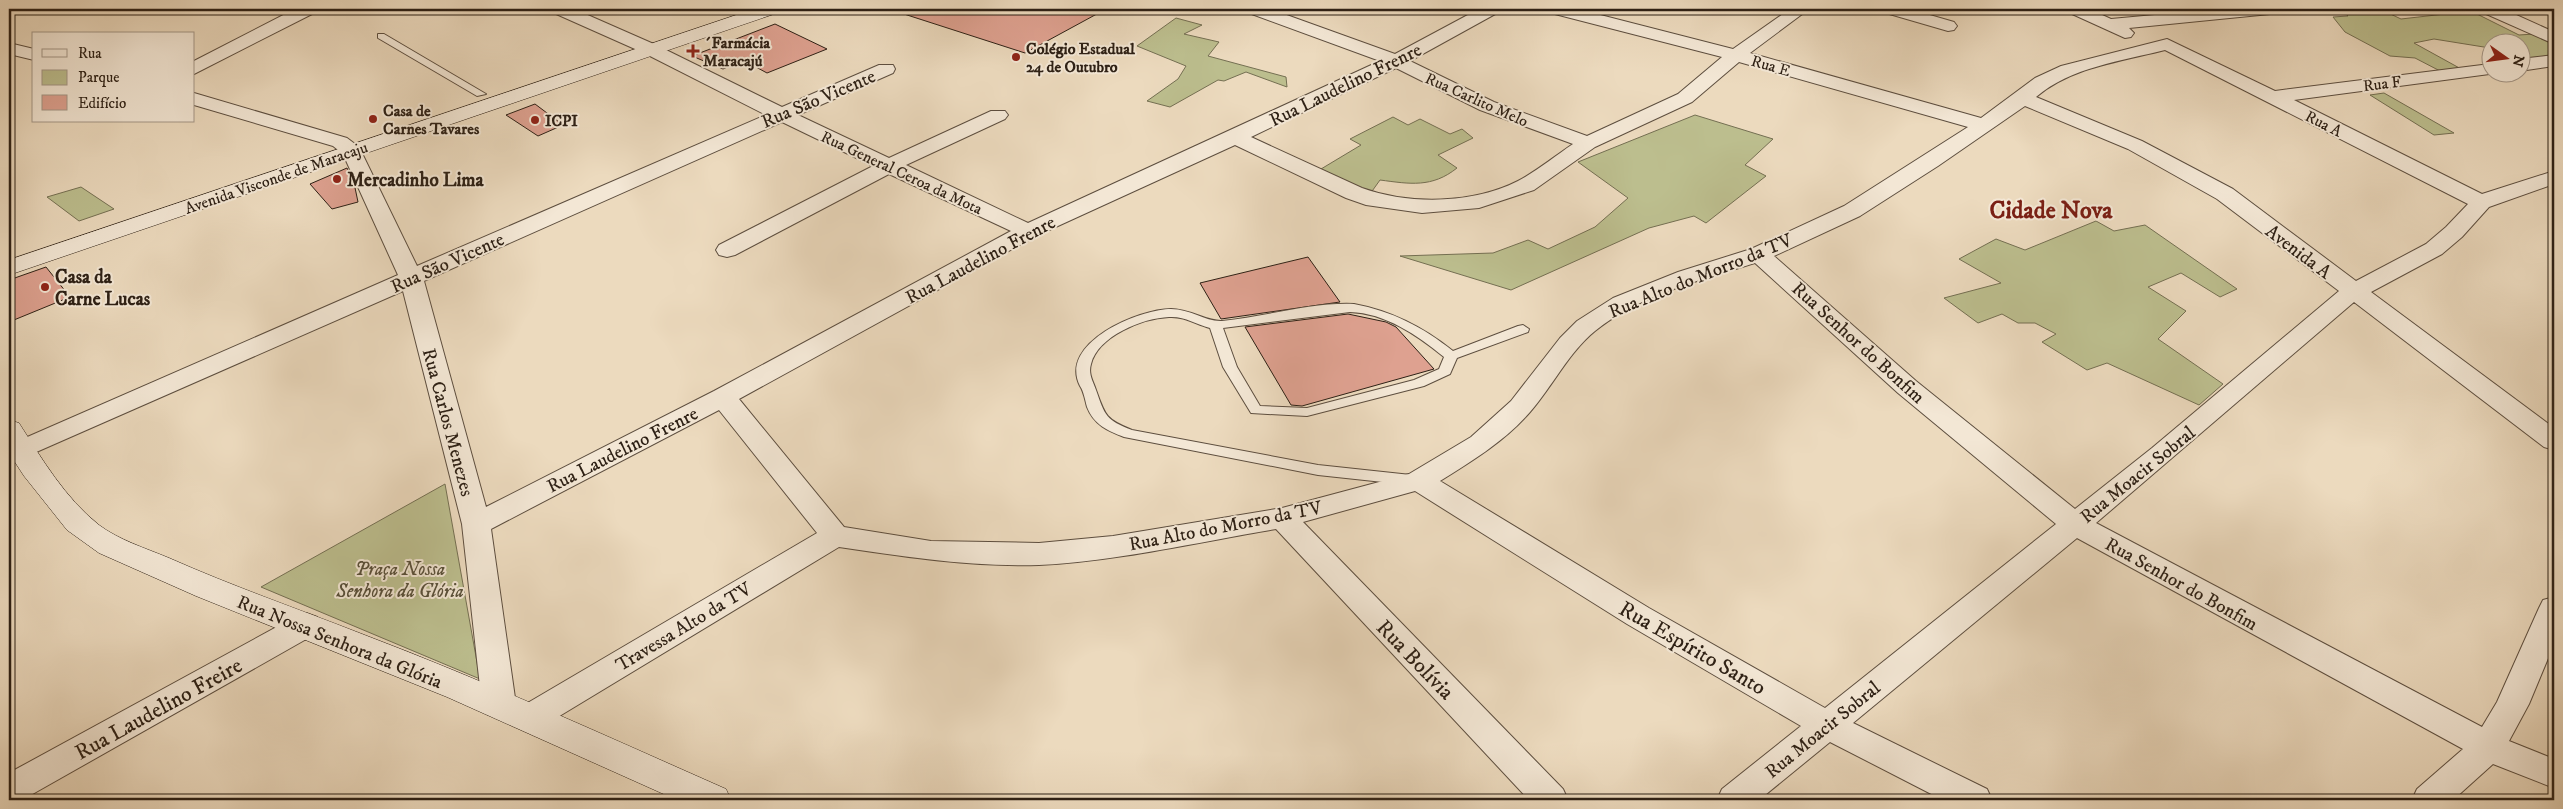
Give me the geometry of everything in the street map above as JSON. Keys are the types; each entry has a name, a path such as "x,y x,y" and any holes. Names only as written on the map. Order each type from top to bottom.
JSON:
{"main road":[{"name":"Avenida Visconde de Maracaju","path":"9,253 346,146 642,46 734,9"},
{"name":"Avenida Visconde de Maracaju","path":"9,268 346,146 481,94 771,9"},
{"name":"Rua Nossa Senhora da Glória","path":"12,444 67,512 89,532 120,550 170,572 306,625 531,717 713,800"}],"street":[{"path":"195,67 308,9"},
{"name":"Rua General Ceroa da Mota","path":"560,9 642,46 780,114 1028,231"},
{"name":"Rua Carlito Melo","path":"1255,9 1396,61 1487,106 1588,143"},
{"name":"Rua Laudelino Frenre","path":"476,524 723,397 1028,231 1396,61 1491,9"},
{"name":"Rua E","path":"1557,9 1736,55 1984,126"},
{"path":"1235,137 1364,197 1422,206 1479,202 1526,185 1588,143 1685,98 1736,55 1801,9"},
{"path":"1892,9 1948,26"},
{"name":"Rua A","path":"2076,9 2274,98 2481,202"},
{"path":"2108,25 2270,9"},
{"path":"2490,9 2554,39"},
{"name":"Rua Alto do Morro da TV","path":"835,536 931,551 1039,554 1113,546 1282,518 1420,480 1481,443 1520,407 1569,343 1598,317 1621,303 1686,277 1759,254 1852,210 1903,180 1984,126 2042,82 2068,70 2160,46"},
{"path":"9,48 32,54"},
{"path":"2530,64 2554,61"},
{"name":"Rua São Vicente","path":"12,444 411,278 780,114 886,69"},
{"name":"Rua F","path":"2274,98 2480,70"},
{"name":"Avenida A","path":"2023,98 2135,145 2225,194 2352,292 2554,441"},
{"path":"195,99 346,146"},
{"path":"727,250 890,165 998,115"},
{"name":"Rua Carlos Menezes","path":"346,146 411,278 476,524 499,705"},
{"name":"Rua Moacir Sobral","path":"1734,800 2162,454 2352,292 2434,249 2454,232 2481,202 2554,177"},
{"name":"Rua Senhor do Bonfim","path":"1759,254 1907,387 2075,524 2270,631 2489,746 2554,774"},
{"path":"723,397 835,536"},
{"name":"Rua Espírito Santo","path":"1420,480 1638,616 1827,725 1975,800"},
{"name":"Rua Bolívia","path":"1282,518 1551,800"},
{"name":"Travessa Alto da TV","path":"531,717 835,536"},
{"path":"2429,800 2489,746 2512,704 2554,608"},
{"name":"Rua Laudelino Freire","path":"9,790 306,625"}],"lane":[{"path":"381,36 481,94"},
{"path":"1420,480 1318,470 1129,434 1109,426 1094,409 1089,389 1084,380 1085,365 1101,341 1129,321 1151,314 1183,313 1215,325 1353,308 1395,318 1429,338 1451,356"},
{"path":"1215,325 1230,367 1256,410 1306,412 1419,383 1445,371 1451,356 1523,329"}],"green space":[{"path":"2340,9 2380,9 2401,19 2471,11 2513,32 2480,32 2480,46 2434,39 2414,43 2463,70 2442,72 2415,58 2390,56 2345,32 2333,17 2348,16"},
{"path":"1176,18 1202,25 1184,34 1219,42 1208,56 1286,77 1287,87 1246,72 1224,81 1218,80 1170,107 1147,101 1178,79 1186,66 1137,46"},
{"path":"2530,34 2534,34 2554,43 2554,58 2531,60"},
{"path":"2384,93 2454,133 2434,135 2370,95"},
{"path":"1695,115 1773,139 1745,165 1766,176 1706,223 1694,216 1649,228 1511,290 1400,256 1493,253 1528,240 1548,249 1595,227 1628,198 1578,162"},
{"path":"1393,117 1408,125 1420,119 1450,134 1462,129 1473,138 1438,155 1457,168 1430,182 1401,183 1380,180 1370,194 1321,169 1361,145 1350,139"},
{"path":"81,187 114,209 79,221 47,197"},
{"path":"2096,221 2114,231 2145,225 2237,289 2220,297 2181,273 2148,287 2186,311 2158,339 2223,384 2199,405 2107,363 2087,370 2042,342 2056,334 2035,323 2018,323 2002,314 1978,323 1944,298 2001,283 1959,259 1996,239 2025,250"},
{"name":"Praça Nossa Senhora da Glória","path":"445,484 480,679 261,587"}],"building":[{"path":"905,9 1106,9 1025,53 904,14"},
{"path":"775,24 827,49 767,73 743,60 723,69 692,56"},
{"name":"ICPI","path":"535,104 563,125 538,136 506,115"},
{"path":"347,168 354,183 358,202 332,209 310,184"},
{"path":"1308,257 1340,302 1221,319 1200,283"},
{"path":"46,267 70,297 9,322 9,280"},
{"path":"1348,314 1386,322 1396,327 1434,369 1302,406 1291,405 1245,327"}],"place":[{"name":"´Farmácia Maracajú","path":"693,51"},
{"name":"Colégio Estadual 24 de Outubro","path":"1016,57"},
{"name":"Casa de Carnes Tavares","path":"373,119"},
{"name":"ICPI","path":"535,120"},
{"name":"Mercadinho Lima","path":"337,179"},
{"name":"Casa da Carne Lucas","path":"45,287"}],"district":[{"name":"Cidade Nova","path":"2051,210"}]}
